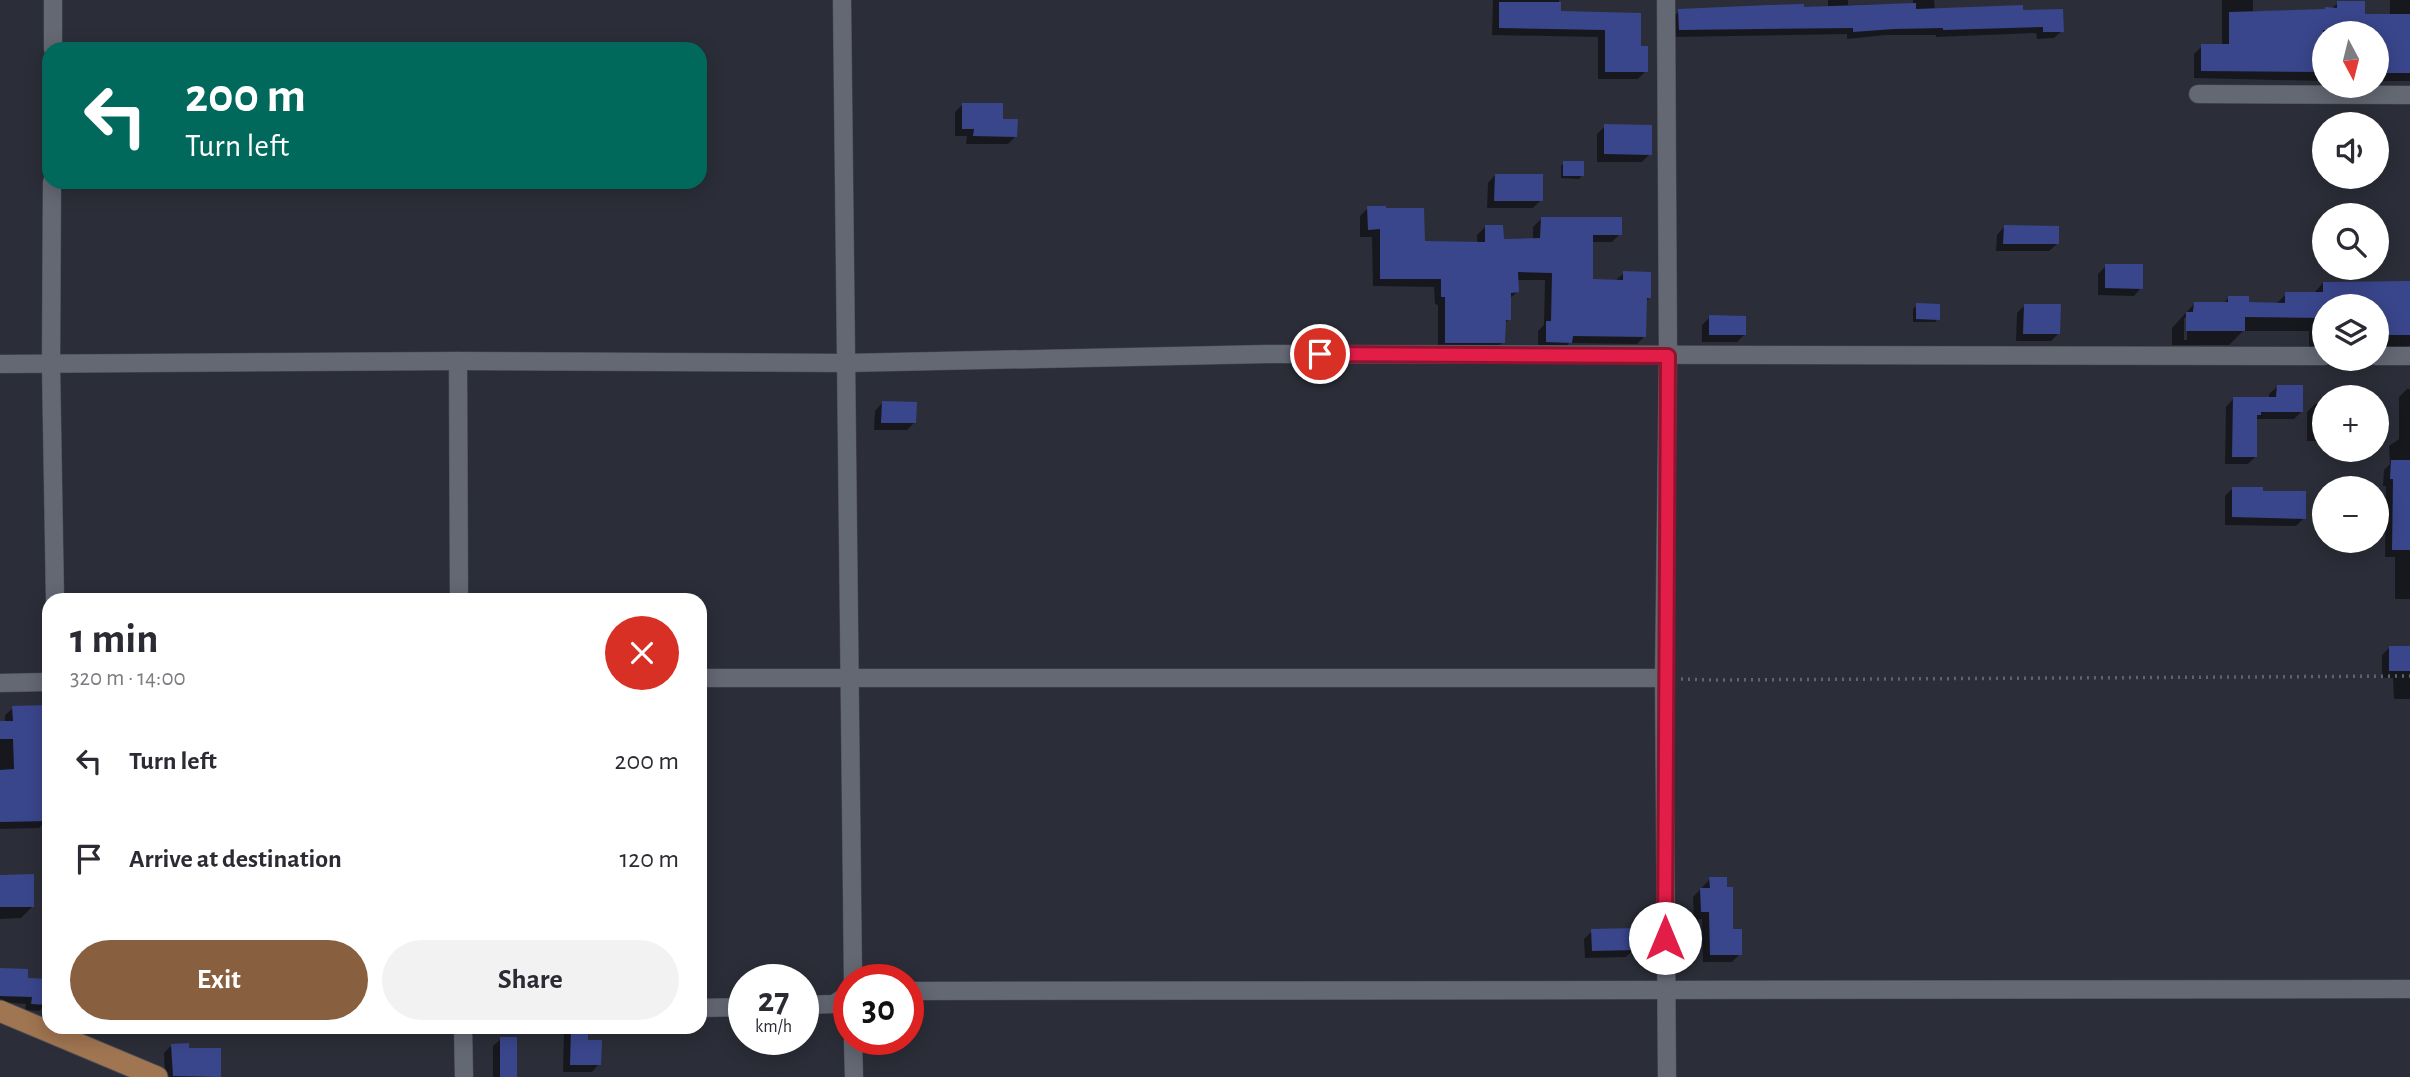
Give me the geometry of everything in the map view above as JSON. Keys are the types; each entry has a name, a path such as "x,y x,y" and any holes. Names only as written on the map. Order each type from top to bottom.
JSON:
{"main road":[{"path":"0,1011 42,1024"},
{"path":"66,1034 157,1077"}],"street":[{"path":"53,0 53,42"},
{"path":"842,0 853,964"},
{"path":"1667,0 1668,356 1664,678 1667,1077"},
{"path":"2198,93 2410,95"},
{"path":"52,189 51,365 55,593"},
{"path":"0,364 458,361 847,363 1267,354 2312,356"},
{"path":"2389,356 2410,356"},
{"path":"458,361 459,593"},
{"path":"707,678 1664,678"},
{"path":"0,683 42,682"},
{"path":"924,991 2410,989"},
{"path":"707,1008 728,1007"},
{"path":"463,1034 464,1077"},
{"path":"853,1055 854,1077"}],"path":[{"path":"1664,678 1741,680 2410,676"}],"building":[{"path":"2337,1 2365,1 2365,14 2410,14 2410,73 2389,73 2389,21 2312,21 2312,72 2201,71 2201,44 2229,44 2229,12 2337,8"},
{"path":"1499,2 1561,2 1561,11 1641,13 1641,46 1648,46 1648,72 1605,72 1605,30 1499,28"},
{"path":"1916,3 1916,9 2023,5 2023,10 2063,9 2064,32 2043,32 2043,27 1853,32 1853,28 1679,30 1678,9"},
{"path":"962,103 1003,103 1003,119 1018,119 1017,137 973,136 974,129 962,129"},
{"path":"1604,124 1652,125 1652,155 1604,154"},
{"path":"1563,161 1584,161 1584,176 1563,176"},
{"path":"1495,174 1543,174 1543,201 1494,201"},
{"path":"1367,206 1424,208 1425,241 1485,242 1485,225 1503,225 1504,239 1540,238 1541,217 1622,217 1622,235 1593,235 1593,279 1623,280 1623,271 1651,272 1646,337 1573,336 1572,343 1546,342 1546,321 1551,321 1552,273 1518,272 1519,292 1511,293 1511,320 1506,320 1505,343 1445,343 1445,297 1441,297 1441,279 1380,279 1380,229 1368,230"},
{"path":"2004,225 2059,226 2059,244 2003,244"},
{"path":"2105,264 2143,264 2143,289 2105,288"},
{"path":"2410,281 2410,335 2389,335 2389,294 2312,294 2312,318 2245,317 2245,331 2186,331 2186,312 2193,312 2194,302 2228,302 2228,296 2249,296 2249,302 2285,303 2285,292 2323,292 2323,282"},
{"path":"1916,303 1940,304 1940,320 1916,319"},
{"path":"2024,304 2061,304 2060,334 2023,334"},
{"path":"1709,315 1746,316 1746,335 1709,335"},
{"path":"2277,385 2303,385 2303,412 2261,412 2261,415 2257,415 2257,457 2232,457 2233,397 2276,397"},
{"path":"882,401 917,402 916,423 881,423"},
{"path":"2391,460 2410,460 2410,550 2392,550"},
{"path":"2232,487 2263,487 2263,491 2306,491 2306,519 2232,517"},
{"path":"2389,646 2410,646 2410,671 2389,671"},
{"path":"42,705 42,821 0,822 0,770 14,769 13,739 0,739 0,721 13,721 12,706"},
{"path":"34,874 34,907 0,907 0,875"},
{"path":"1709,877 1727,877 1727,887 1733,887 1733,929 1742,929 1742,955 1710,955 1709,912 1701,912 1700,888 1710,888"},
{"path":"1636,928 1636,950 1592,951 1591,929"},
{"path":"0,968 28,969 28,978 42,979 42,1005 31,1004 32,997 0,996"},
{"path":"571,1034 588,1034 588,1040 602,1040 601,1065 570,1065"},
{"path":"500,1037 517,1037 517,1077 500,1077"},
{"path":"189,1043 189,1048 221,1048 221,1077 173,1076 171,1044"}],"route":[{"path":"1320,354 1668,356 1664,678 1665,938"}]}
